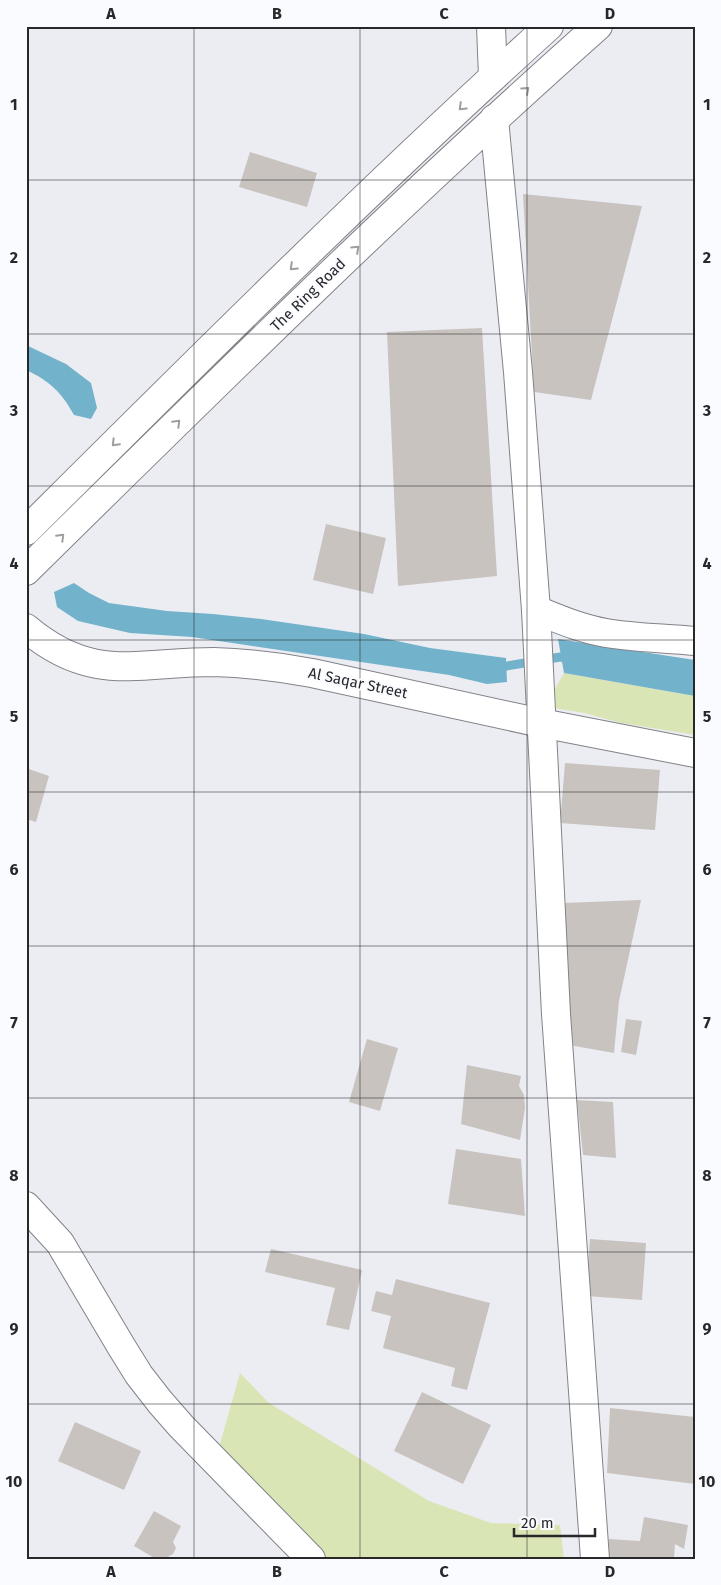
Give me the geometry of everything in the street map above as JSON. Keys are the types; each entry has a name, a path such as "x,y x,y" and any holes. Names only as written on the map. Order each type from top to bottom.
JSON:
{"main road":[{"path":"491,26 493,77"},
{"name":"The Ring Road","path":"26,531 254,305 549,26"},
{"name":"The Ring Road","path":"26,571 273,328 494,119 598,26"},
{"path":"494,119 518,372 536,621 556,1014 595,1559"},
{"path":"536,621 569,624 604,632 641,637 695,641"},
{"name":"Al Saqar Street","path":"26,628 43,642 62,652 81,660 101,665 136,667 216,662 278,667 541,716 695,753"},
{"path":"26,1206 60,1242 120,1346 160,1402 310,1559"}],"green space":[{"path":"564,673 695,696 695,735 621,723 584,713 554,708 553,692"},
{"path":"240,1373 269,1403 429,1501 491,1523 560,1525 564,1559 325,1559 218,1451"}],"water":[{"path":"26,345 66,364 91,383 97,408 91,419 74,415 65,400 49,383 26,370"},
{"path":"74,583 109,603 167,611 261,619 364,634 430,648 506,658 507,682 487,684 449,675 192,637 130,633 78,621 57,607 54,592"},
{"path":"558,639 695,660 695,696 564,673"}],"building":[{"path":"250,152 317,173 307,207 239,187"},
{"path":"523,194 642,206 591,400 534,392"},
{"path":"482,328 497,576 398,586 387,332"},
{"path":"326,524 386,538 373,594 313,580"},
{"path":"565,763 660,770 655,830 560,823"},
{"path":"26,768 49,776 36,822 26,819"},
{"path":"641,900 619,1001 614,1053 569,1045 563,903"},
{"path":"626,1019 642,1021 636,1055 621,1052"},
{"path":"367,1039 398,1048 380,1111 349,1102"},
{"path":"467,1065 521,1076 519,1086 524,1095 525,1108 520,1140 461,1124"},
{"path":"577,1100 613,1102 616,1158 583,1155"},
{"path":"456,1149 521,1159 525,1216 448,1204"},
{"path":"590,1239 646,1243 642,1300 586,1296"},
{"path":"271,1249 362,1270 349,1330 326,1325 335,1288 265,1272"},
{"path":"396,1279 490,1303 467,1390 451,1386 455,1368 383,1348 391,1316 371,1311 376,1291 392,1295"},
{"path":"422,1392 491,1425 463,1484 394,1451"},
{"path":"610,1408 695,1417 695,1484 607,1473"},
{"path":"75,1422 141,1451 124,1490 58,1461"},
{"path":"154,1511 181,1526 173,1542 176,1548 173,1554 164,1559 156,1559 134,1546"},
{"path":"644,1517 688,1525 684,1549 675,1544 674,1559 607,1559 609,1539 640,1541"}],"waterway":[{"path":"495,668 560,657 573,659"}]}
